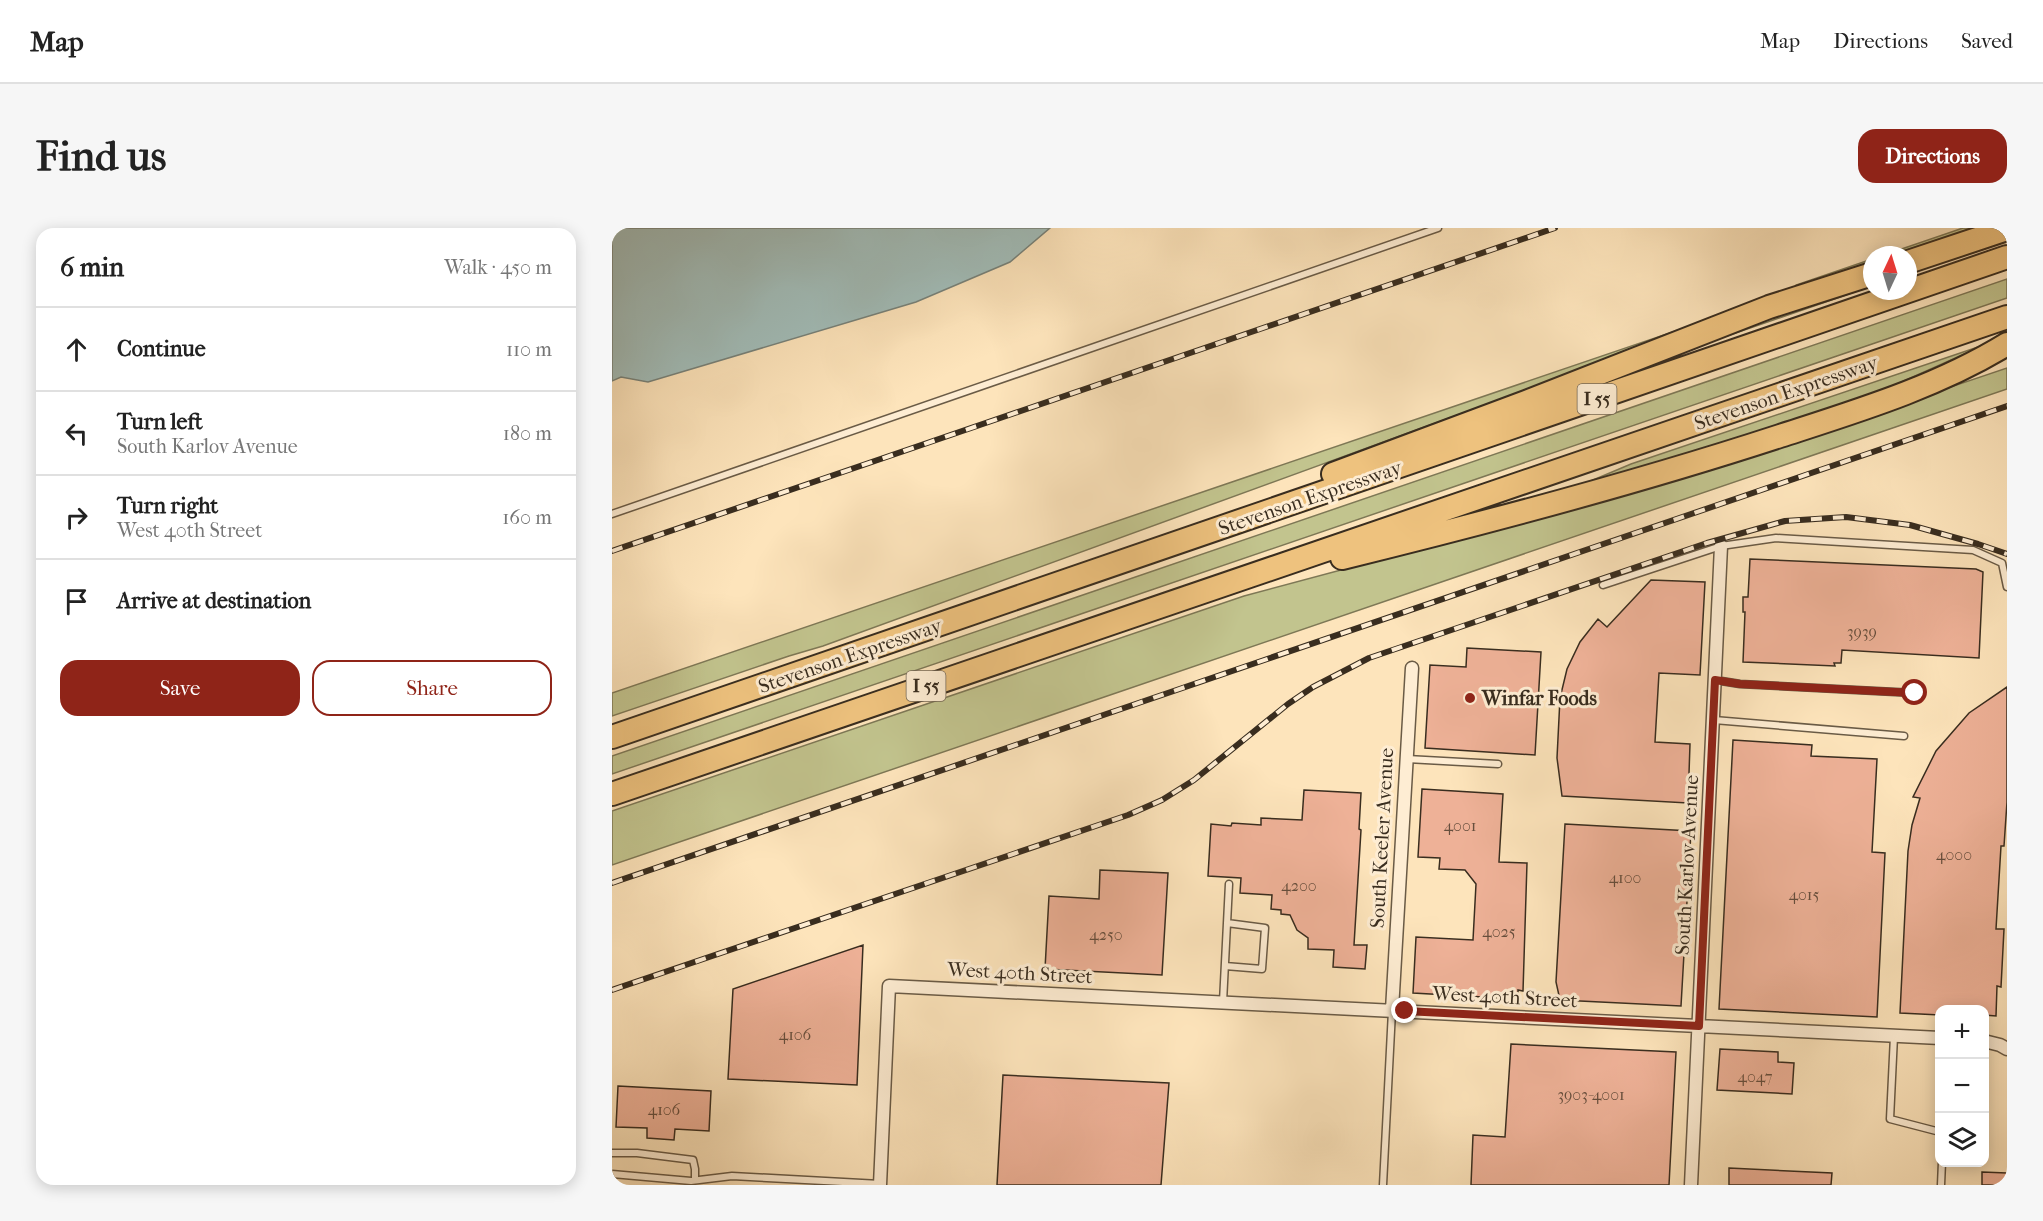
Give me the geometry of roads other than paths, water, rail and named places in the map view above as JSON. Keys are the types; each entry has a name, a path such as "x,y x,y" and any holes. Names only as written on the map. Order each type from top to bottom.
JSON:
{"highway":[{"path":"1917,259 1996,235 2007,229"},
{"name":"Stevenson Expressway","path":"612,737 2007,257"},
{"path":"1187,540 1279,494 1769,308 1863,277"},
{"name":"Stevenson Expressway","path":"612,794 2007,317"},
{"path":"1240,579 1341,559 1499,519 1749,446 1928,385 2007,344"},
{"path":"1867,406 2007,363"}],"street":[{"name":"South Karlov Avenue","path":"1691,1185 1721,546"},
{"name":"South Keeler Avenue","path":"1392,1011 1412,668"},
{"name":"West 40th Street","path":"880,1184 889,986 1935,1038"},
{"path":"1989,1042 2007,1049"}],"lane":[{"path":"612,514 1438,228"},
{"path":"1603,585 1721,546 1776,538 1973,550 2002,563 2007,587"},
{"path":"1715,680 1740,684 1915,693"},
{"path":"1714,720 1904,736"},
{"path":"1406,759 1498,764"},
{"path":"1223,1002 1229,884"},
{"path":"1225,966 1262,969 1265,928 1227,923"},
{"path":"1383,1185 1392,1011"},
{"path":"1894,1036 1890,1119 1935,1131"},
{"path":"612,1152 693,1160 695,1180"},
{"path":"1941,1185 1942,1167"},
{"path":"612,1174 695,1180 732,1176 880,1184"}],"water":[{"path":"612,228 1050,228 1010,262 916,302 648,382 621,377 612,381"}],"railway":[{"path":"612,551 1555,228"},
{"path":"612,883 2007,406"},
{"path":"612,990 1128,815 1162,800 1194,780 1288,704 1313,687 1369,658 1707,543 1785,521 1846,517 1910,525 2007,554"}],"place":[{"name":"Winfar Foods","path":"1470,698"}]}
